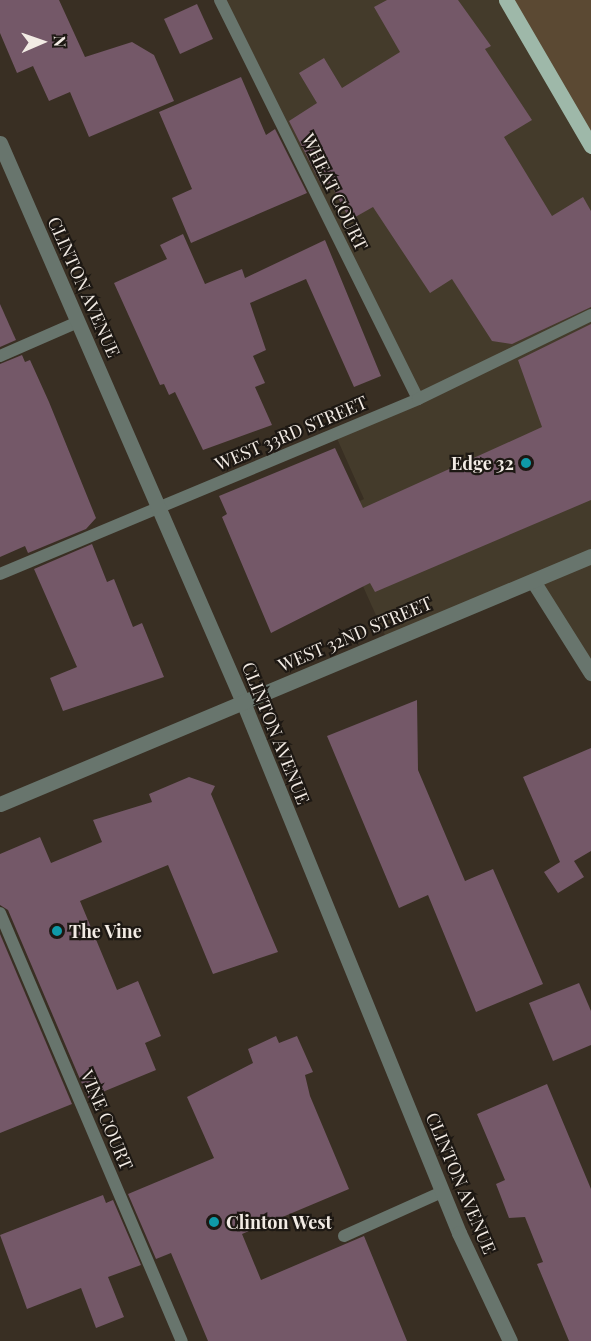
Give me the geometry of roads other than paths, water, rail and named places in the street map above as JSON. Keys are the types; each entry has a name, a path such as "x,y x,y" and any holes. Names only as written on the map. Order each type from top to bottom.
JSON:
{"main road":[{"path":"506,0 591,146"}],"street":[{"name":"CLINTON AVENUE","path":"0,143 243,702 442,1192 510,1341"},
{"name":"WEST 32ND STREET","path":"0,804 591,556"},
{"path":"533,581 591,673"}],"lane":[{"name":"WHEAT COURT","path":"220,0 417,399"},
{"name":"WEST 33RD STREET","path":"0,574 417,399 591,315"},
{"path":"0,356 78,322"},
{"name":"VINE COURT","path":"0,913 182,1341"},
{"path":"344,1236 442,1192"}],"place":[{"name":"Edge 32","path":"526,463"},
{"name":"The Vine","path":"57,931"},
{"name":"Clinton West","path":"214,1222"}]}
